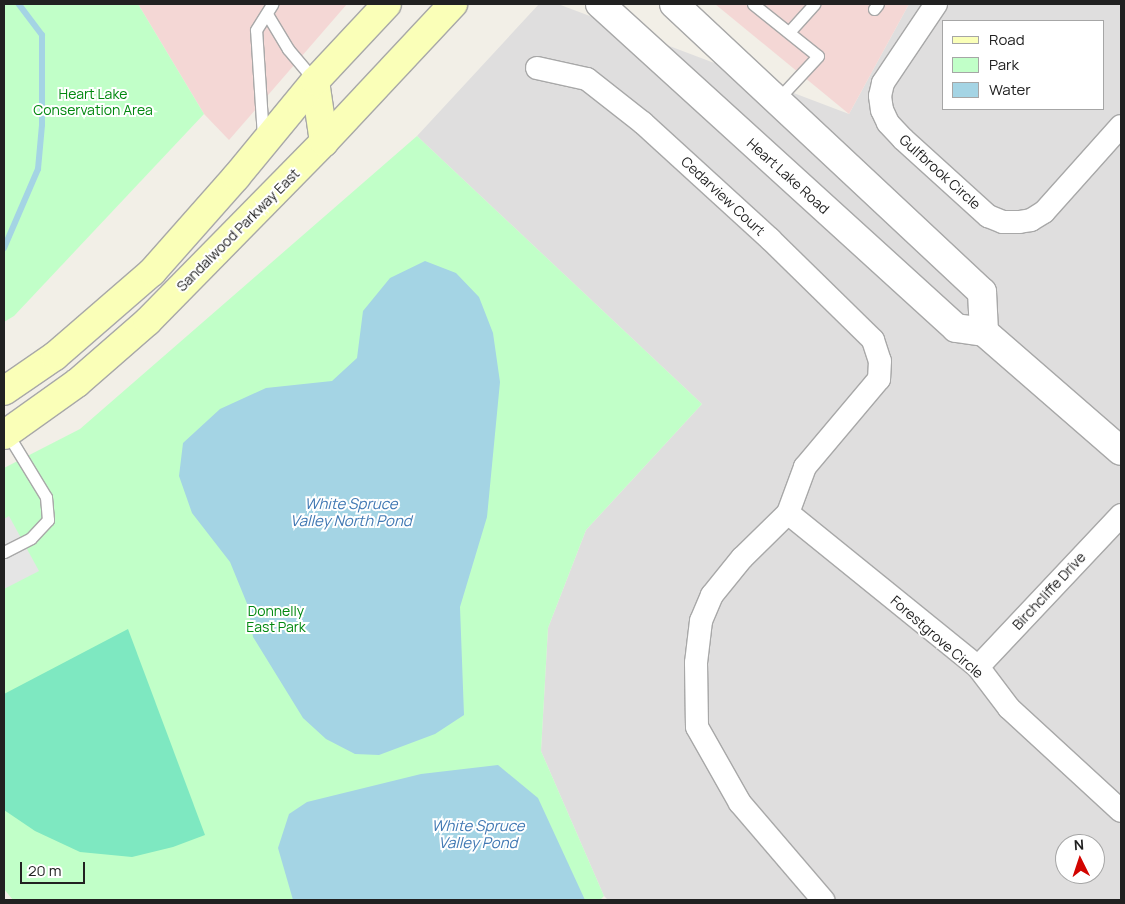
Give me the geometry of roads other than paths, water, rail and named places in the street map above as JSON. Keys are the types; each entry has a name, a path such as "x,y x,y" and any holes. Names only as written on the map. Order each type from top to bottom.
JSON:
{"main road":[{"path":"4,391 55,356 152,272 264,144 315,82 387,4"},
{"name":"Sandalwood Parkway East","path":"6,434 77,383 148,321 324,142 453,4"},
{"path":"315,82 324,142"}],"street":[{"name":"Heart Lake Road","path":"600,4 956,328 984,332"},
{"path":"674,4 982,292 984,332 1121,451"},
{"name":"Gulfbrook Circle","path":"936,4 883,83 880,96 882,110 888,123 903,139 988,216 1003,222 1019,222 1031,220 1044,212 1121,126"},
{"name":"Cedarview Court","path":"537,68 587,79 643,123 770,239 873,340 880,361 879,379 805,467 788,513"},
{"path":"788,513 742,558 712,595 700,621 696,663 697,720 698,727 740,803 823,900"},
{"name":"Forestgrove Circle","path":"788,513 978,667 1009,708 1121,811"},
{"name":"Birchcliffe Drive","path":"978,667 1121,515"}],"lane":[{"path":"753,4 818,56 777,100"},
{"path":"789,32 814,4"},
{"path":"270,9 288,49 315,82"},
{"path":"264,144 264,117 256,30 270,9"},
{"path":"4,552 31,538 48,520 46,497 6,434"}],"water":[{"name":"White Spruce Valley North Pond","path":"425,261 456,273 479,297 493,333 500,382 487,517 460,607 464,715 435,734 379,755 355,754 326,739 303,718 253,637 248,606 230,562 192,513 179,476 183,443 220,409 266,388 332,381 357,358 363,311 390,278"},
{"name":"White Spruce Valley Pond","path":"498,765 538,798 585,900 293,900 278,848 289,814 307,802 421,774"}],"waterway":[{"path":"4,248 38,169 42,125 42,35 19,4"}],"park label":[{"name":"Heart Lake Conservation Area","path":"93,102"},
{"name":"Donnelly East Park","path":"276,620"}]}
